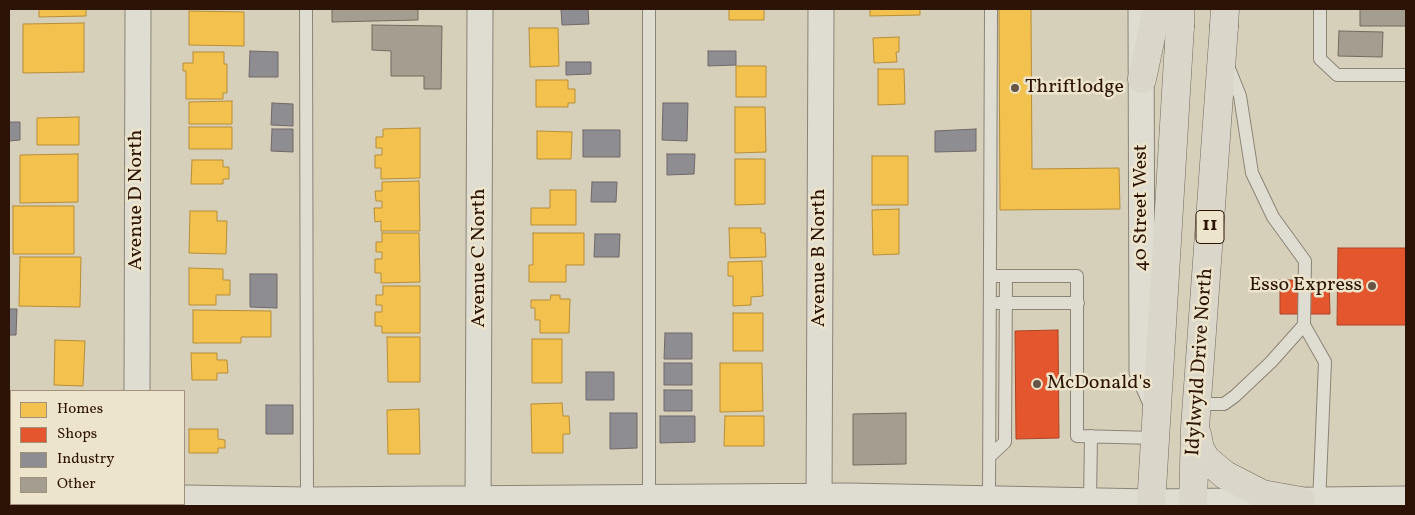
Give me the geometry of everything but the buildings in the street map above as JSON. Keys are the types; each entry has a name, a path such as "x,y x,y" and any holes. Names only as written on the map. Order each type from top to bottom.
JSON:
{"main road":[{"path":"1142,78 1157,9"},
{"name":"Idylwyld Drive North","path":"1151,504 1180,17"},
{"name":"Idylwyld Drive North","path":"1193,504 1196,416 1224,29"},
{"path":"1196,416 1200,449 1206,459 1226,475 1262,494 1313,503"}],"street":[{"name":"Avenue D North","path":"137,390 138,9"},
{"name":"Avenue C North","path":"478,502 480,9"},
{"name":"Avenue B North","path":"819,501 821,9"},
{"name":"40 Street West","path":"1141,9 1142,371 1157,405"},
{"path":"185,498 307,503 1003,502 1090,500 1151,504 1313,503 1406,499"}],"lane":[{"path":"306,9 307,503"},
{"path":"649,9 649,502"},
{"path":"991,9 989,457 1003,502"},
{"path":"1320,9 1320,59 1337,76 1406,76"},
{"path":"1224,29 1240,96 1252,172 1273,217 1305,261 1304,325 1325,362 1313,503"},
{"path":"990,276 1077,276 1077,436 1155,438"},
{"path":"989,457 1005,442 1006,276"},
{"path":"990,303 1078,304"},
{"path":"1196,416 1224,404 1235,396 1271,362 1304,325"},
{"path":"1090,436 1090,500"}],"place":[{"name":"Thriftlodge","path":"1015,88"},
{"name":"Esso Express","path":"1372,286"},
{"name":"McDonald's","path":"1037,384"}]}
